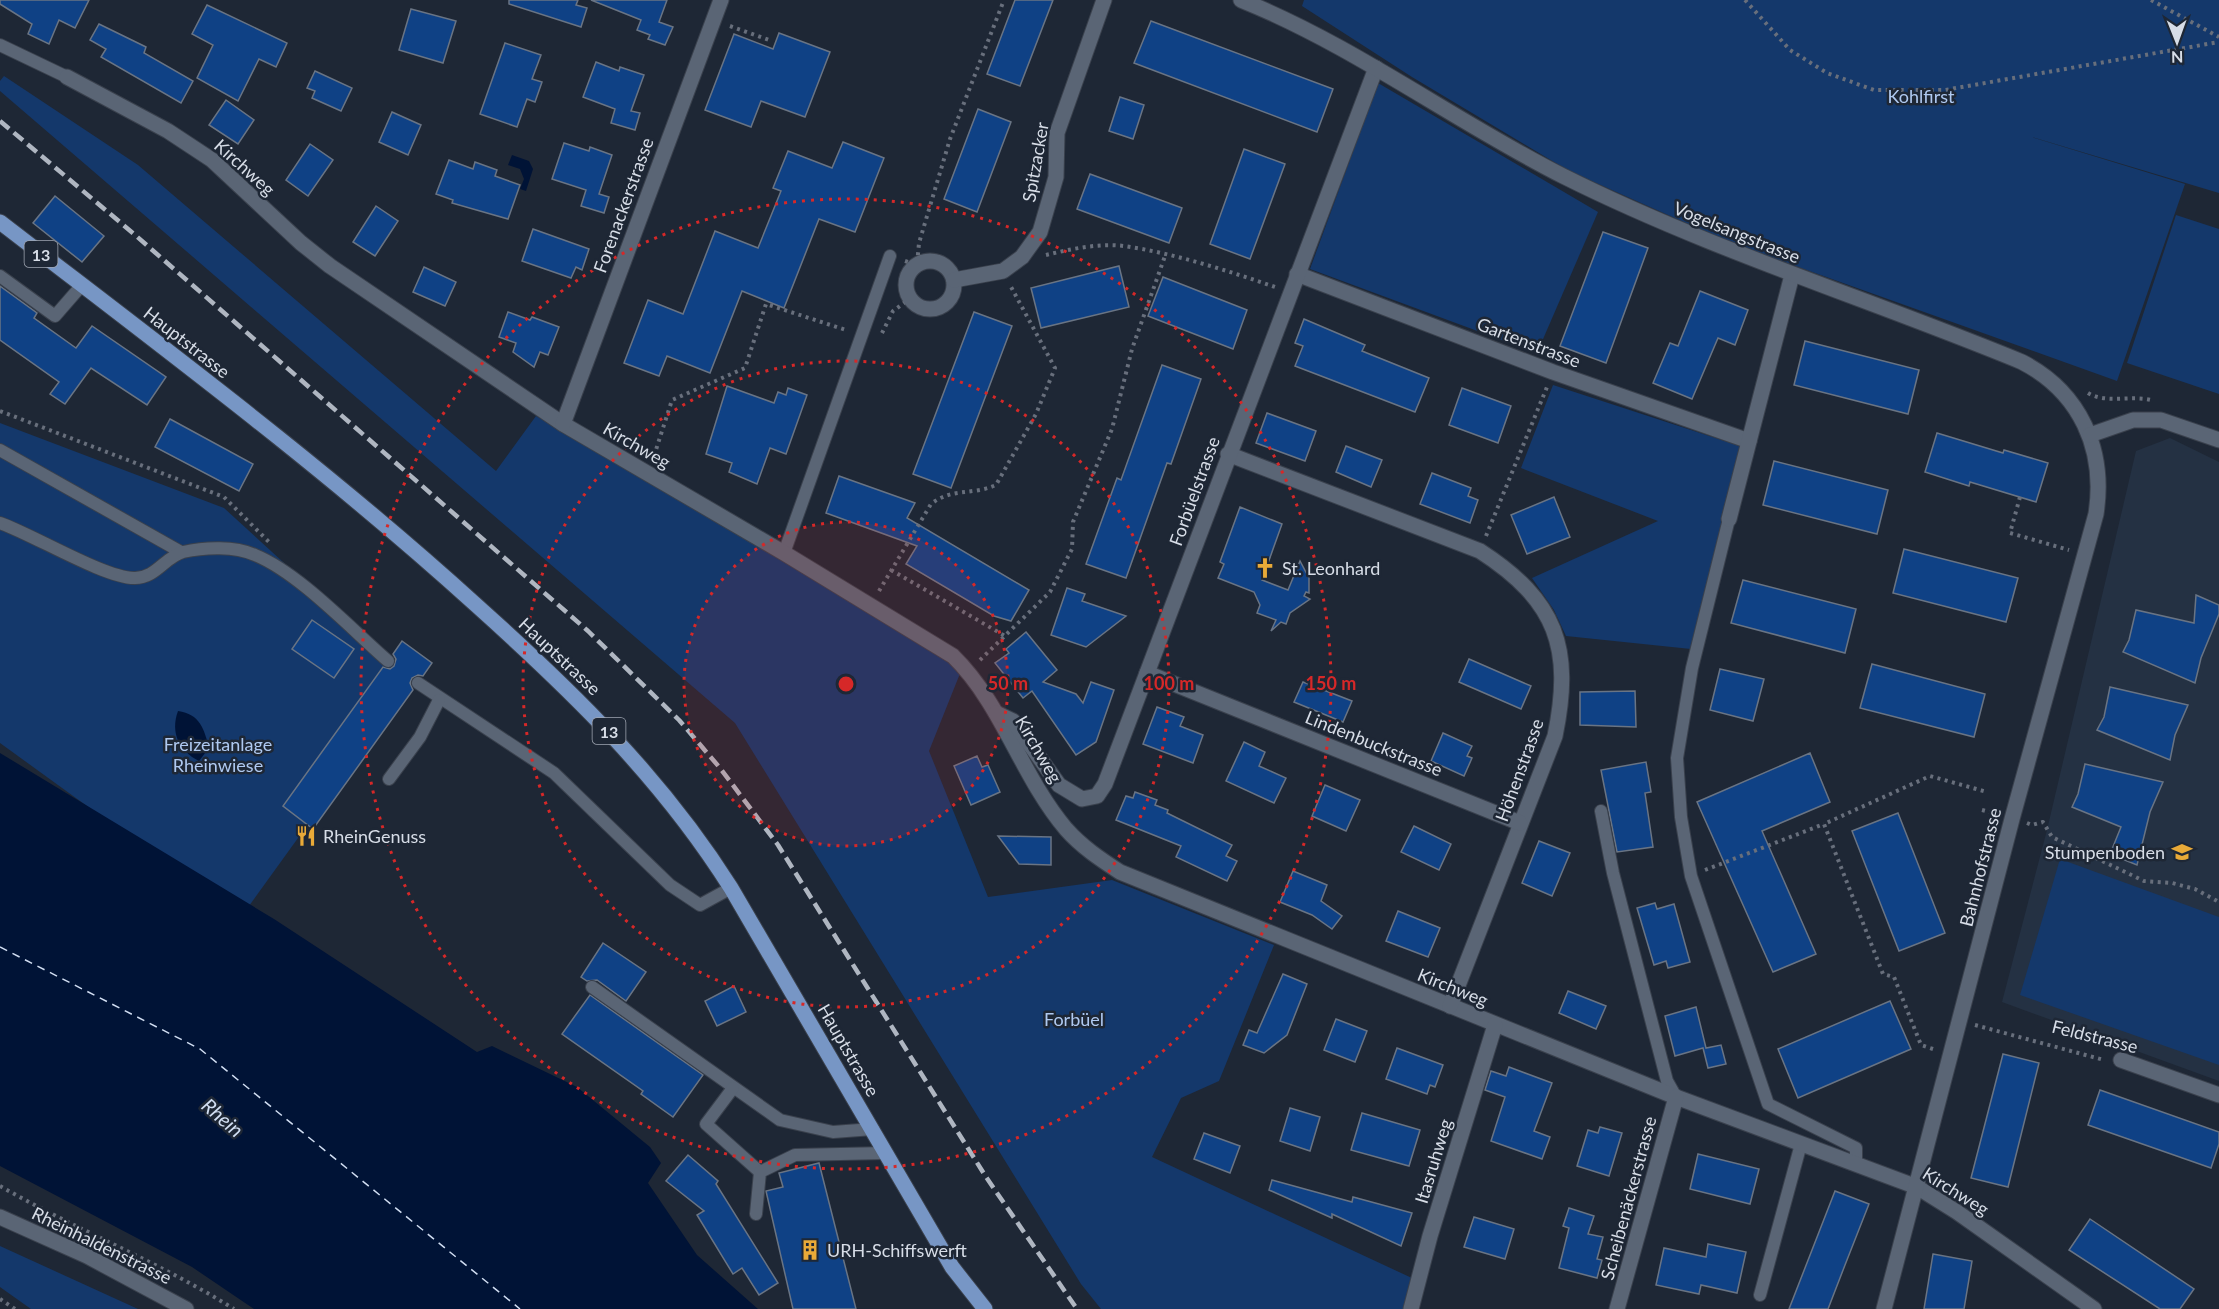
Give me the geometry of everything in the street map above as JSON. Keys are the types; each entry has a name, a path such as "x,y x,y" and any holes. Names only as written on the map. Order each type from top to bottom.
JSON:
{"main road":[{"name":"Hauptstrasse","path":"0,222 338,485 430,563 596,716 700,838 952,1267 985,1309"}],"street":[{"name":"Forenackerstrasse","path":"562,424 721,0"},
{"name":"Spitzacker","path":"954,280 1003,271 1022,256 1040,232 1056,177 1057,133 1104,0"},
{"name":"Vogelsangstrasse","path":"1241,0 1290,20 1561,175 1664,224 1792,275 1993,350 2041,372 2069,398 2090,435"},
{"name":"Forbüelstrasse","path":"996,713 1013,721 1059,785 1082,799 1090,800 1097,796 1105,784 1376,68"},
{"name":"Kirchweg","path":"67,77 168,131 212,160 292,235 330,266 562,424 784,553 953,657 968,671 996,713 1038,788 1066,828 1087,851 1120,872 1676,1097 1917,1187 1958,1212 2094,1309"},
{"path":"924,262 940,263 946,267 954,280 954,288 947,302 940,306 925,308 912,300 906,285 917,265 924,262"},
{"name":"Gartenstrasse","path":"1297,274 1552,372 1749,441"},
{"path":"1729,519 1792,275"},
{"path":"2090,435 2133,420 2161,420 2219,440"},
{"name":"Bahnhofstrasse","path":"1884,1309 2099,496 2099,473 2090,435"},
{"name":"Höhenstrasse","path":"1228,454 1480,551 1505,567 1531,592 1554,627 1563,662 1563,699 1555,736 1450,1006"},
{"name":"Lindenbuckstrasse","path":"1147,673 1520,823"},
{"name":"Itasruhweg","path":"1411,1309 1430,1236 1495,1025"},
{"name":"Feldstrasse","path":"2121,1060 2219,1095"},
{"name":"Scheibenäckerstrasse","path":"1617,1309 1676,1097"},
{"name":"Rheinhaldenstrasse","path":"0,1216 87,1256 186,1309"}],"lane":[{"name":"Kirchweg","path":"0,45 67,77"},
{"path":"784,553 890,256"},
{"path":"0,276 55,316 82,285"},
{"path":"0,450 181,552"},
{"path":"1729,519 1692,668 1677,758 1681,817 1691,876 1768,1104 1856,1148 1857,1165"},
{"path":"0,523 106,571 135,578 152,574 181,552 226,548 255,555 294,580 388,661"},
{"path":"418,683 439,700 554,773 670,885 700,905 731,888"},
{"path":"389,780 420,737 439,700"},
{"path":"1601,812 1613,873 1666,1081 1676,1097"},
{"path":"592,987 780,1120 833,1132 873,1129"},
{"path":"732,1088 706,1124 760,1172"},
{"path":"1760,1295 1801,1144"},
{"path":"760,1172 795,1155 886,1153"},
{"path":"756,1214 760,1172"}],"path":[{"path":"917,265 919,243 950,139 1004,0"},
{"path":"1745,0 1790,50 1827,73 1874,90 1945,90 2219,42"},
{"path":"2151,0 2219,37"},
{"path":"728,25 769,40"},
{"path":"1022,256 1031,258 1078,248 1123,246 1231,272 1290,293"},
{"path":"968,671 1050,592 1072,549 1073,522 1112,429 1132,349 1165,256"},
{"path":"871,605 931,504 943,495 984,491 996,485 1036,414 1055,368 1003,271"},
{"path":"649,474 672,400 745,368 766,304 862,335"},
{"path":"1480,551 1552,372"},
{"path":"0,411 224,497 273,546"},
{"path":"2020,497 2010,533 2084,554"},
{"path":"891,570 1005,636"},
{"path":"1706,869 1824,824 1929,776 1987,792"},
{"path":"2012,819 2032,825 2043,822 2052,837 2144,881 2172,883 2195,889 2219,902"},
{"path":"1824,824 1882,974 1894,977 1921,1045 1933,1049"},
{"name":"Feldstrasse","path":"1960,1020 2099,1060 2121,1060"},
{"path":"0,1186 40,1209 142,1257 234,1309"},
{"path":"0,1299 15,1309"}],"shaded area":[{"path":"2170,438 2219,462 2219,1081 2002,1002 2047,830 2136,451"}],"green space":[{"name":"Kohlfirst","path":"1304,0 2219,0 2219,193 2015,132 2185,184 2117,381 1731,243 1569,171 1412,77 1302,6"},
{"name":"Forbüel","path":"4,76 138,165 496,471 536,416 925,642 961,671 929,751 988,897 1112,880 1274,945 1219,1081 1181,1098 1152,1157 1414,1279 1408,1309 1101,1309 1081,1284 735,723 0,91 0,81"},
{"path":"1378,83 1598,212 1537,353 1310,269"},
{"path":"2176,215 2219,229 2219,394 2127,363"},
{"path":"1553,385 1740,446 1691,649 1566,636 1554,610 1532,578 1658,521 1521,468"},
{"name":"Freizeitanlage Rheinwiese","path":"0,423 224,508 412,680 249,906 98,814 0,743"},
{"path":"2060,859 2219,917 2219,1065 2020,995"},
{"path":"0,1246 138,1309 31,1309 0,1287"}],"water":[{"path":"512,155 529,161 533,169 526,191 520,189 524,179 520,169 508,165"},
{"path":"178,711 191,715 203,729 209,748 199,761 181,747 178,740 175,727"},
{"name":"Rhein","path":"0,753 274,919 477,1052 492,1046 577,1087 650,1147 661,1163 648,1183 697,1255 758,1309 254,1309 192,1267 0,1166"}],"building":[{"path":"0,0 89,0 75,28 59,20 49,44 28,34 32,24 0,4"},
{"path":"509,0 578,0 576,5 587,8 581,27 509,4"},
{"path":"591,0 667,0 659,22 673,27 665,45 648,39 650,35 637,30 641,20"},
{"path":"1015,0 1053,0 1020,86 987,74"},
{"path":"207,5 287,43 276,67 259,59 238,101 197,78 213,45 192,34"},
{"path":"411,9 456,21 443,63 399,50"},
{"path":"1151,21 1333,89 1317,132 1134,63"},
{"path":"99,24 146,47 144,53 193,81 181,103 101,57 106,49 90,40"},
{"path":"779,33 830,52 805,117 761,101 751,127 705,110 734,34 773,49"},
{"path":"505,43 541,55 532,79 542,82 535,102 527,99 517,127 480,114"},
{"path":"596,62 619,71 620,67 644,75 631,111 640,113 635,130 611,123 615,109 583,97"},
{"path":"315,71 352,88 341,111 312,98 315,91 307,88"},
{"path":"1120,97 1144,105 1133,139 1109,131"},
{"path":"226,100 254,120 238,144 209,125"},
{"path":"978,109 1011,122 977,212 944,199"},
{"path":"392,112 421,125 408,155 379,142"},
{"path":"843,142 884,158 855,232 819,219 784,308 742,291 710,373 667,356 659,376 624,363 648,300 683,314 715,231 758,248 781,191 773,188 788,151 832,168"},
{"path":"564,143 589,151 590,147 612,155 599,194 609,197 604,213 581,206 586,190 552,179"},
{"path":"310,144 333,160 308,196 286,180"},
{"path":"1244,149 1285,164 1250,259 1210,244"},
{"path":"449,160 473,169 475,162 497,170 495,176 520,185 508,219 452,203 453,200 436,194"},
{"path":"1090,174 1182,208 1169,243 1077,209"},
{"path":"55,196 104,236 82,262 33,223"},
{"path":"376,206 398,221 375,256 353,242"},
{"path":"533,229 589,249 582,270 576,267 571,278 522,261"},
{"path":"1603,232 1648,248 1606,363 1560,346"},
{"path":"1119,266 1129,307 1041,328 1031,288"},
{"path":"424,267 456,282 445,306 413,292"},
{"path":"1163,277 1247,310 1233,349 1148,316"},
{"path":"0,286 37,313 34,318 76,348 92,326 166,377 147,405 91,368 65,404 50,394 59,382 0,340"},
{"path":"1700,291 1748,310 1735,345 1718,338 1692,399 1653,383 1670,343 1678,346"},
{"path":"508,312 530,320 532,317 559,327 548,355 540,352 534,367 513,352 516,343 499,337"},
{"path":"974,312 1012,326 951,488 913,474"},
{"path":"1304,319 1365,345 1362,351 1429,378 1415,412 1295,366 1303,346 1295,343"},
{"path":"1805,341 1919,370 1908,414 1794,385"},
{"path":"1162,365 1201,379 1171,464 1167,463 1126,578 1086,564 1117,478 1121,480"},
{"path":"727,386 774,403 778,392 786,395 788,388 807,395 786,454 770,448 757,484 729,472 732,463 706,454"},
{"path":"1462,388 1511,406 1498,443 1449,425"},
{"path":"1267,413 1316,431 1305,461 1256,443"},
{"path":"170,419 253,464 239,491 155,447"},
{"path":"1937,433 2003,453 2004,450 2048,463 2036,502 1970,482 1969,486 1925,472"},
{"path":"1346,446 1382,460 1371,487 1336,472"},
{"path":"1774,461 1888,490 1877,534 1763,505"},
{"path":"1432,473 1471,488 1468,496 1478,500 1470,523 1420,504"},
{"path":"839,476 915,503 907,518 1029,590 1011,621 994,616 906,564 917,546 826,513"},
{"path":"1554,497 1570,537 1527,554 1511,515"},
{"name":"St. Leonhard","path":"1240,507 1282,524 1262,580 1288,590 1300,561 1309,578 1309,593 1306,592 1304,596 1310,599 1290,613 1286,624 1281,622 1271,631 1276,620 1257,613 1260,605 1254,592 1218,578 1224,564 1220,562"},
{"path":"1904,549 2018,578 2006,622 1893,593"},
{"path":"1743,580 1856,609 1845,653 1731,623"},
{"path":"1067,588 1085,594 1082,601 1126,616 1086,647 1051,635"},
{"path":"2196,595 2219,605 2219,614 2201,658 2195,683 2123,652 2129,640 2136,610 2194,623"},
{"path":"312,620 354,649 334,678 292,649"},
{"path":"1026,632 1057,670 1043,682 1076,694 1083,703 1091,682 1114,690 1096,742 1076,755 1032,691 1023,698 995,663 1009,653 1006,649"},
{"path":"402,641 432,663 423,676 418,675 412,678 410,683 413,690 313,829 283,806 383,667 390,669 394,666 396,659 393,654"},
{"path":"1469,659 1531,686 1521,709 1459,682"},
{"path":"1872,664 1985,694 1974,737 1860,708"},
{"path":"1720,669 1764,679 1753,721 1710,710"},
{"path":"1303,682 1352,701 1343,722 1294,702"},
{"path":"2110,687 2188,705 2175,735 2170,760 2097,730 2104,717"},
{"path":"1635,691 1636,727 1580,725 1580,692"},
{"path":"1157,707 1184,717 1180,726 1203,735 1193,763 1143,744"},
{"path":"1443,733 1472,746 1467,756 1472,758 1464,776 1431,761"},
{"path":"1244,742 1265,752 1259,766 1286,778 1274,803 1226,781"},
{"path":"1810,753 1830,802 1762,831 1816,954 1773,972 1697,802"},
{"path":"977,756 982,767 988,765 1000,792 971,805 954,766"},
{"path":"1646,762 1651,792 1645,793 1653,847 1617,852 1601,770"},
{"path":"2085,764 2163,782 2150,812 2137,865 2110,854 2121,827 2072,807 2078,794"},
{"path":"1325,785 1360,800 1346,831 1312,816"},
{"path":"1135,792 1157,800 1155,805 1168,810 1167,813 1232,845 1226,856 1237,861 1227,881 1176,857 1181,846 1116,820 1126,796 1133,798"},
{"path":"1898,813 1945,933 1899,951 1852,831"},
{"path":"1414,826 1451,844 1439,870 1401,852"},
{"path":"998,836 1051,837 1051,865 1019,864"},
{"path":"1539,841 1570,853 1552,896 1522,883"},
{"path":"1293,871 1327,885 1321,901 1342,916 1332,929 1312,915 1280,902"},
{"path":"1655,903 1657,909 1674,904 1690,962 1668,968 1666,961 1654,965 1637,908"},
{"path":"1398,911 1440,928 1428,957 1386,941"},
{"path":"603,943 646,972 626,1001 597,980 587,981 581,977"},
{"path":"1283,974 1307,984 1287,1035 1264,1053 1243,1045 1249,1030 1257,1033"},
{"path":"734,986 746,1012 717,1026 705,1001"},
{"path":"1568,991 1606,1006 1596,1029 1559,1013"},
{"path":"590,995 703,1075 673,1117 641,1094 643,1091 562,1034"},
{"path":"1890,1001 1911,1049 1798,1098 1778,1049"},
{"path":"1696,1007 1706,1048 1721,1045 1726,1064 1708,1068 1703,1048 1675,1056 1665,1016"},
{"path":"1336,1019 1367,1031 1355,1062 1324,1050"},
{"path":"1397,1048 1443,1065 1435,1087 1430,1085 1427,1094 1386,1079"},
{"path":"2003,1054 2039,1063 2008,1187 1971,1178"},
{"path":"1509,1067 1552,1083 1534,1131 1550,1137 1542,1159 1491,1141 1505,1097 1485,1090 1491,1071 1506,1076"},
{"path":"2100,1090 2219,1132 2219,1144 2211,1168 2088,1125"},
{"path":"1290,1108 1320,1117 1310,1151 1280,1141"},
{"path":"1362,1113 1420,1130 1409,1166 1351,1150"},
{"path":"1600,1127 1622,1133 1609,1176 1577,1166 1588,1130 1598,1133"},
{"path":"1204,1133 1240,1146 1230,1173 1194,1159"},
{"path":"1698,1154 1759,1169 1750,1204 1690,1189"},
{"path":"688,1155 718,1181 716,1184 778,1283 759,1295 742,1268 733,1274 697,1215 704,1211 666,1181"},
{"name":"URH-Schiffswerft","path":"819,1163 856,1309 793,1309 766,1191 783,1187 779,1173"},
{"path":"1272,1180 1352,1202 1353,1197 1412,1213 1401,1246 1332,1214 1332,1218 1269,1190"},
{"path":"1835,1191 1869,1204 1828,1309 1789,1309"},
{"path":"1569,1208 1594,1216 1588,1234 1603,1237 1597,1259 1602,1260 1597,1278 1559,1268 1569,1228 1563,1226"},
{"path":"1474,1217 1514,1229 1505,1259 1464,1247"},
{"path":"2090,1219 2194,1289 2180,1309 2160,1309 2069,1250"},
{"path":"1708,1244 1746,1252 1737,1293 1701,1285 1699,1294 1656,1285 1664,1248 1706,1257"},
{"path":"1933,1254 1972,1261 1964,1309 1924,1309"}],"ferry route":[{"path":"0,947 200,1049 520,1309"}],"railway":[{"path":"0,121 134,234 588,631 679,720 720,768 778,845 986,1177 1077,1309"}],"place":[{"name":"St. Leonhard","path":"1265,568"},
{"name":"RheinGenuss","path":"306,836"},
{"name":"Stumpenboden","path":"2182,852"},
{"name":"URH-Schiffswerft","path":"810,1250"}]}
